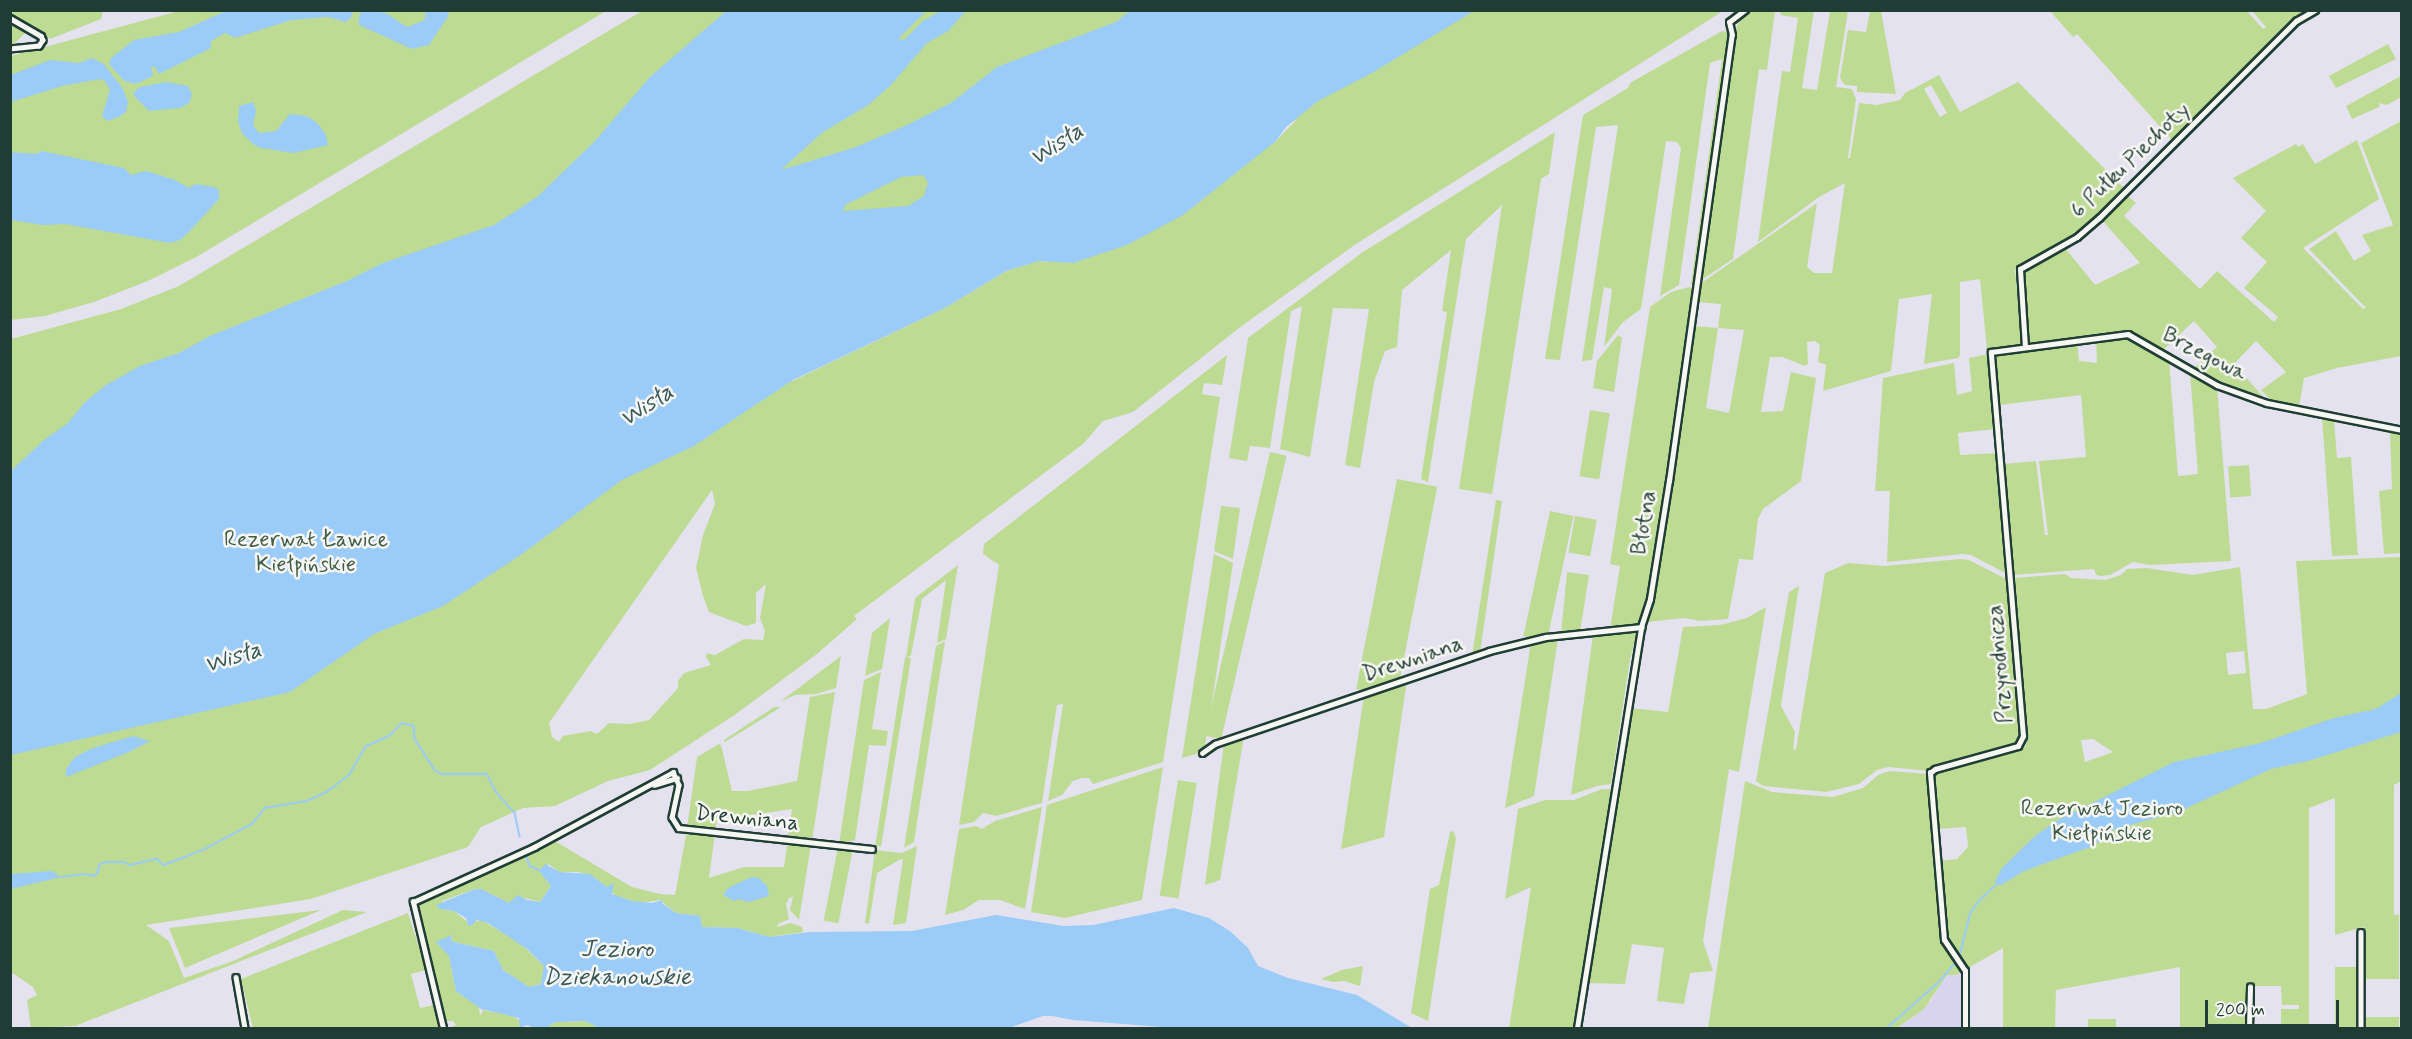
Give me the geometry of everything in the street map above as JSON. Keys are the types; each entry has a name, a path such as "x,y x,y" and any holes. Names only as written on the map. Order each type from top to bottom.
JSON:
{"street":[{"name":"Błotna","path":"1577,1029 1641,627 1652,587 1698,287 1732,35 1729,22 1745,10"},
{"name":"6 Pułku Piechoty","path":"2025,347 2020,269 2077,237 2099,218 2296,21 2315,10"},
{"path":"10,18 42,36 43,40 39,46 10,49"},
{"name":"Brzegowa","path":"1991,352 2128,334 2217,385 2267,403 2402,430"},
{"name":"Przyrodnicza","path":"1965,1029 1965,971 1944,940 1930,773 1935,769 2018,746 2023,736 1991,352"},
{"name":"Drewniana","path":"1202,753 1215,744 1497,649 1546,637 1641,627"},
{"name":"Drewniana","path":"652,785 673,772 677,778 679,790 672,817 679,828 872,849"},
{"path":"443,1029 413,902 534,847 652,785 666,783 677,778"},
{"path":"2361,932 2361,1029"},
{"path":"236,977 245,1029"},
{"path":"2249,1029 2250,987"}],"shaded area":[{"path":"1957,962 1964,971 1964,1028 1898,1028 1931,1001"}],"green space":[{"path":"10,11 103,11 101,19 50,39 33,25 13,45 11,44"},
{"path":"179,11 606,11 198,256 148,281 94,302 45,316 11,320 11,56"},
{"name":"Rezerwat Ławice Kiełpińskie","path":"642,11 1723,11 1356,244 1239,328 1133,412 1103,421 1083,444 854,616 857,619 817,654 736,714 650,770 608,781 555,806 523,808 481,827 468,847 311,899 146,925 169,941 184,978 233,961 343,910 367,912 75,1026 31,1028 27,1000 37,995 33,987 11,972 11,339 121,309 179,286","holes":["1297,119 1276,141 1250,160 1095,255 1073,263 1039,261 1006,271 945,308 786,384 824,331","712,490 715,504 703,535 696,568 703,596 709,612 746,626 756,623 756,593 766,584 760,618 765,631 763,640 744,639 715,655 707,653 706,657 711,665 684,673 678,681 678,688 649,720 630,724 609,723 597,734 591,731 563,736 559,742 552,737 549,723"]},
{"path":"1748,11 1775,11 1767,70 1759,69 1733,259 1700,281 1733,35 1743,14"},
{"path":"1780,11 1814,11 1802,88 1817,90 1830,11 1848,11 1836,87 1852,89 1856,99 1848,158 1850,158 1859,103 1877,105 1900,100 1905,93 1939,75 1960,112 2018,82 2125,189 2092,223 2074,236 2017,267 2015,271 2023,345 1987,350 1980,279 1960,282 1960,355 1958,358 1924,364 1932,294 1899,299 1891,371 1823,391 1826,365 1818,362 1820,345 1815,341 1807,342 1808,364 1805,366 1782,357 1770,357 1761,412 1783,411 1791,372 1816,378 1801,481 1763,509 1758,519 1753,560 1739,559 1728,619 1700,621 1684,618 1647,622 1644,621 1655,588 1694,326 1718,328 1721,304 1697,302 1700,284 1817,203 1807,267 1814,273 1832,273 1845,183 1819,197 1758,242 1782,71 1790,72 1798,18 1781,15","holes":["1931,85 1947,113 1940,117 1924,89","1718,328 1744,330 1729,413 1706,408"]},
{"path":"1870,11 1881,11 1896,94 1857,92 1857,86 1845,85 1840,78 1848,30 1866,32"},
{"path":"2050,11 2247,11 2263,29 2266,27 2252,11 2311,11 2275,35 2273,41 2173,141 2077,34 2073,37"},
{"path":"1722,31 1728,32 1729,40 1695,283 1691,284 1722,59 1710,63 1679,285 1660,296 1681,148 1677,142 1666,141 1641,309 1623,322 1604,347 1612,289 1604,287 1592,360 1582,361 1618,125 1596,127 1560,360 1545,359 1583,115 1628,88 1630,83"},
{"path":"2388,44 2396,59 2336,88 2329,76"},
{"path":"2401,76 2401,97 2387,105 2380,103 2379,107 2352,119 2346,106"},
{"path":"2401,121 2401,356 2337,368 2304,378 2299,407 2274,403 2261,390 2286,372 2256,341 2234,364 2268,402 2193,369 2217,347 2194,321 2162,351 2125,331 2027,344 2020,273 2065,248 2095,285 2140,263 2101,219 2126,194 2136,203 2124,216 2200,289 2217,271 2274,322 2278,317 2244,288 2267,262 2241,238 2266,211 2233,178 2296,144 2298,147 2303,144 2315,164 2357,140 2379,199 2303,248 2363,309 2366,308 2309,249 2336,231 2354,261 2371,251 2362,235 2393,225 2361,143"},
{"path":"1555,132 1549,174 1541,179 1492,494 1459,489 1502,205 1466,239 1428,482 1421,479 1447,312 1442,311 1451,250 1402,290 1397,347 1385,351 1374,382 1360,468 1345,465 1369,309 1333,308 1310,457 1280,449 1302,306 1291,311 1270,448 1250,446 1247,461 1229,458 1248,338 1363,252"},
{"path":"1689,287 1695,289 1647,603 1641,626 1610,629 1620,566 1610,564 1650,307 1671,292"},
{"path":"1618,335 1622,338 1614,392 1593,388 1597,361"},
{"path":"2125,335 2169,360 2178,476 2198,474 2190,373 2217,386 2231,561 2150,565 2133,562 2110,575 2101,576 2096,575 2094,569 2013,575 2003,464 2036,461 2045,535 2048,535 2039,461 2086,457 2081,395 1999,405 1995,353 2077,341 2079,361 2097,363 2096,339"},
{"path":"1989,354 1996,429 1958,433 1960,455 1998,453 2007,574 1971,555 1963,554 1887,562 1890,491 1875,491 1883,378 1954,363 1957,395 1972,391 1969,358"},
{"path":"1227,355 1222,385 1204,383 1202,394 1220,397 1163,762 1093,784 1089,778 1073,781 1062,795 1048,801 1063,704 1057,705 1042,803 996,816 983,813 974,822 959,825 999,565 983,554 984,544"},
{"path":"1590,410 1610,413 1599,479 1580,476"},
{"path":"2322,417 2334,419 2337,458 2351,457 2358,555 2332,556"},
{"path":"2390,431 2401,433 2402,553 2384,554 2379,491 2392,489"},
{"path":"1270,452 1287,456 1221,739 1205,736"},
{"path":"2249,465 2251,496 2230,497 2228,466"},
{"path":"1397,479 1437,487 1396,697 1356,689"},
{"path":"1496,500 1502,501 1480,653 1472,656"},
{"path":"1221,506 1240,508 1233,559 1214,551"},
{"path":"1550,511 1573,516 1547,641 1523,636"},
{"path":"1575,516 1597,520 1590,556 1569,552"},
{"path":"1214,554 1233,563 1214,689 1205,746 1200,753 1182,758"},
{"name":"Rezerwat Jezioro Kiełpińskie","path":"2401,557 2402,781 2394,785 2394,915 2399,914 2399,979 2364,979 2364,927 2335,935 2335,798 2309,808 2309,1027 2281,1027 2281,1009 2299,1009 2299,1005 2282,1005 2281,986 2247,986 2247,1027 2180,1028 2180,967 2056,990 2055,1028 2003,1028 2003,948 1956,975 1947,975 1924,1009 1897,1028 1708,1028 1745,781 1772,792 1833,797 1863,788 1878,775 1889,771 1927,774 1937,882 1942,876 1941,861 1957,859 1968,847 1966,827 1938,829 1933,779 1936,774 2021,750 2026,746 2013,578 2065,574 2071,578 2105,580 2121,575 2127,569 2147,568 2193,575 2240,567 2253,709 2266,709 2307,694 2296,561","holes":["2244,651 2246,673 2228,675 2226,653","2093,739 2113,752 2085,762 2081,740"]},
{"path":"1969,560 2008,580 2019,742 1935,766 1929,771 1888,767 1877,770 1859,784 1826,792 1763,786 1756,781 1789,592 1799,586 1781,706 1795,732 1793,749 1796,750 1825,573 1848,563 1885,566"},
{"path":"958,565 946,639 937,643 946,580 922,599 911,655 906,658 915,598"},
{"path":"1567,572 1589,575 1580,632 1561,634"},
{"path":"1766,607 1739,772 1729,769 1703,941 1713,971 1690,973 1684,1004 1657,1001 1664,948 1632,944 1625,984 1588,983 1630,708 1668,712 1683,627 1720,625 1747,618"},
{"path":"890,618 882,669 865,676 872,633"},
{"path":"1637,631 1630,659 1611,784 1571,795 1593,635"},
{"path":"1558,639 1534,796 1505,808 1531,642"},
{"path":"945,641 914,842 904,848 936,646"},
{"path":"841,656 836,688 816,694 795,695 780,702"},
{"path":"905,657 911,658 881,847 875,846"},
{"path":"881,672 872,729 888,731 886,746 869,745 855,840 839,844 864,680"},
{"path":"1407,680 1384,837 1341,849 1364,695"},
{"path":"835,692 812,841 788,838 792,809 717,820 715,830 687,828 697,757 721,745 732,791 748,791 797,781 810,697"},
{"path":"774,707 781,707 725,742 724,740"},
{"path":"1244,736 1220,880 1205,885 1224,743"},
{"path":"1163,767 1142,900 1065,918 1031,912 1047,805"},
{"path":"1178,780 1197,783 1178,899 1160,896"},
{"path":"1602,789 1611,789 1573,1028 1509,1028 1531,887 1505,899 1518,809 1545,800 1574,800"},
{"path":"1042,807 1025,909 1000,900 979,900 963,910 945,915 959,829 976,826 982,829 995,821"},
{"path":"687,830 715,833 709,878 744,867 784,867 788,840 811,844 799,920 790,910 793,897 789,898 786,904 789,919 778,924 777,927 791,923 802,927 803,932 769,937 737,928 702,927 700,916 676,913 660,900 640,903 616,896 611,891 614,884 607,887 594,877 579,872 560,872 548,864 546,880 551,886 540,902 521,897 509,903 481,889 442,901 444,910 454,911 469,923 482,920 521,944 544,966 545,971 541,984 529,987 503,970 494,951 454,942 451,940 452,936 439,941 449,956 456,991 479,1007 480,1016 483,1010 514,1016 521,1022 520,1028 450,1028 456,1025 453,1021 444,1021 438,1004 416,905 418,902 553,840 632,887 675,895"},
{"path":"1453,831 1456,838 1428,1021 1411,1013 1430,889 1439,885 1450,832"},
{"path":"917,846 906,923 893,925 903,860 901,859 877,873 869,924 865,923 875,850 902,853"},
{"path":"838,847 853,850 838,923 824,921"},
{"path":"321,910 185,968 169,928"},
{"path":"408,913 426,970 411,974 420,1008 434,1005 440,1028 253,1028 241,979"},
{"path":"1363,966 1360,986 1344,981 1333,982 1321,979 1342,970"},
{"path":"2335,967 2361,967 2361,1028 2335,1028"},
{"path":"2364,1017 2399,1017 2399,1028 2364,1028"},
{"path":"2088,1019 2116,1019 2116,1028 2088,1028"},
{"path":"585,1021 600,1028 548,1028 557,1022"}],"water":[{"path":"364,10 386,13 407,27 423,21 426,16 424,11 447,11 449,15 429,45 412,49 359,25 359,15"},
{"path":"226,11 353,12 350,19 345,22 328,17 291,20 235,38 225,33 211,41 211,48 159,74 155,67 151,67 153,76 136,84 124,81 109,64 111,58 134,40 179,32"},
{"name":"Rezerwat Ławice Kiełpińskie","path":"726,11 926,11 898,39 904,40 923,21 941,11 966,11 948,31 927,43 890,86 867,106 823,132 781,170 856,147 907,125 951,103 997,67 1116,22 1130,11 1474,11 1372,73 1318,101 1286,127 1276,141 1183,215 1127,245 1073,263 1039,261 1006,271 945,308 793,380 694,446 622,480 522,554 443,606 374,634 290,692 11,755 11,471 44,440 68,423 84,403 106,385 140,366 179,353 210,336 347,281 383,263 494,225 537,197 594,142 650,77","holes":["923,175 928,182 924,196 908,206 843,211 845,205 901,177"]},
{"path":"92,58 104,64 123,89 128,102 126,112 119,117 107,121 102,116 110,90 105,81 100,79 62,86 11,102 11,75 50,60 79,63"},
{"path":"166,82 188,86 192,95 189,103 180,108 149,111 134,96 134,92 140,87"},
{"path":"253,102 256,111 253,125 259,133 276,131 290,114 300,115 309,117 318,124 326,135 328,145 294,153 261,148 253,144 242,133 238,122 239,106"},
{"path":"41,151 124,168 131,175 146,171 175,180 189,188 196,184 214,187 219,190 219,199 189,232 180,240 170,243 65,224 43,225 11,220 11,152 37,154"},
{"path":"2401,693 2401,732 2308,761 2271,769 2178,812 2115,829 2093,846 2024,871 2003,884 1998,885 1995,881 2002,868 2035,836 2056,821 2174,762 2261,743 2334,718 2376,709"},
{"path":"133,736 150,741 129,752 66,777 66,769 75,757 93,748"},
{"name":"Jezioro Dziekanowskie","path":"545,864 560,872 590,874 607,887 614,883 612,894 632,901 652,903 662,900 662,903 676,913 700,916 702,927 737,928 769,937 810,932 912,931 996,915 1064,926 1093,925 1174,908 1209,918 1230,931 1248,948 1258,966 1288,978 1357,995 1412,1028 1174,1028 1043,1016 1009,1028 600,1028 585,1021 557,1022 548,1028 535,1028 527,1025 520,1028 519,1018 481,1009 456,991 449,956 436,942 452,935 451,940 454,942 494,951 503,970 529,987 541,984 544,966 527,949 488,923 477,920 471,926 468,925 466,918 454,911 440,909 436,905 475,889 481,889 509,903 518,895 527,900 540,902 551,886 539,871"},
{"path":"52,871 61,877 11,889 11,874"},
{"path":"752,877 759,878 767,886 769,896 748,902 739,899 734,901 723,895 728,888"}],"waterway":[{"path":"61,877 85,874 94,876 98,872 99,865 105,862 124,862 130,865 157,859 164,865 205,849 252,824 265,808 307,801 328,791 349,775 365,747 389,736 402,723 414,726 415,739 436,771 442,774 487,774 497,793 515,813 520,836"},
{"path":"527,857 530,866 539,870"},
{"path":"1960,954 1970,914 1978,902 1998,883"},
{"path":"1887,1028 1940,981 1956,962"}],"water label":[{"name":"Wisła","path":"1057,145"},
{"name":"Wisła","path":"647,406"},
{"name":"Wisła","path":"233,658"}]}
